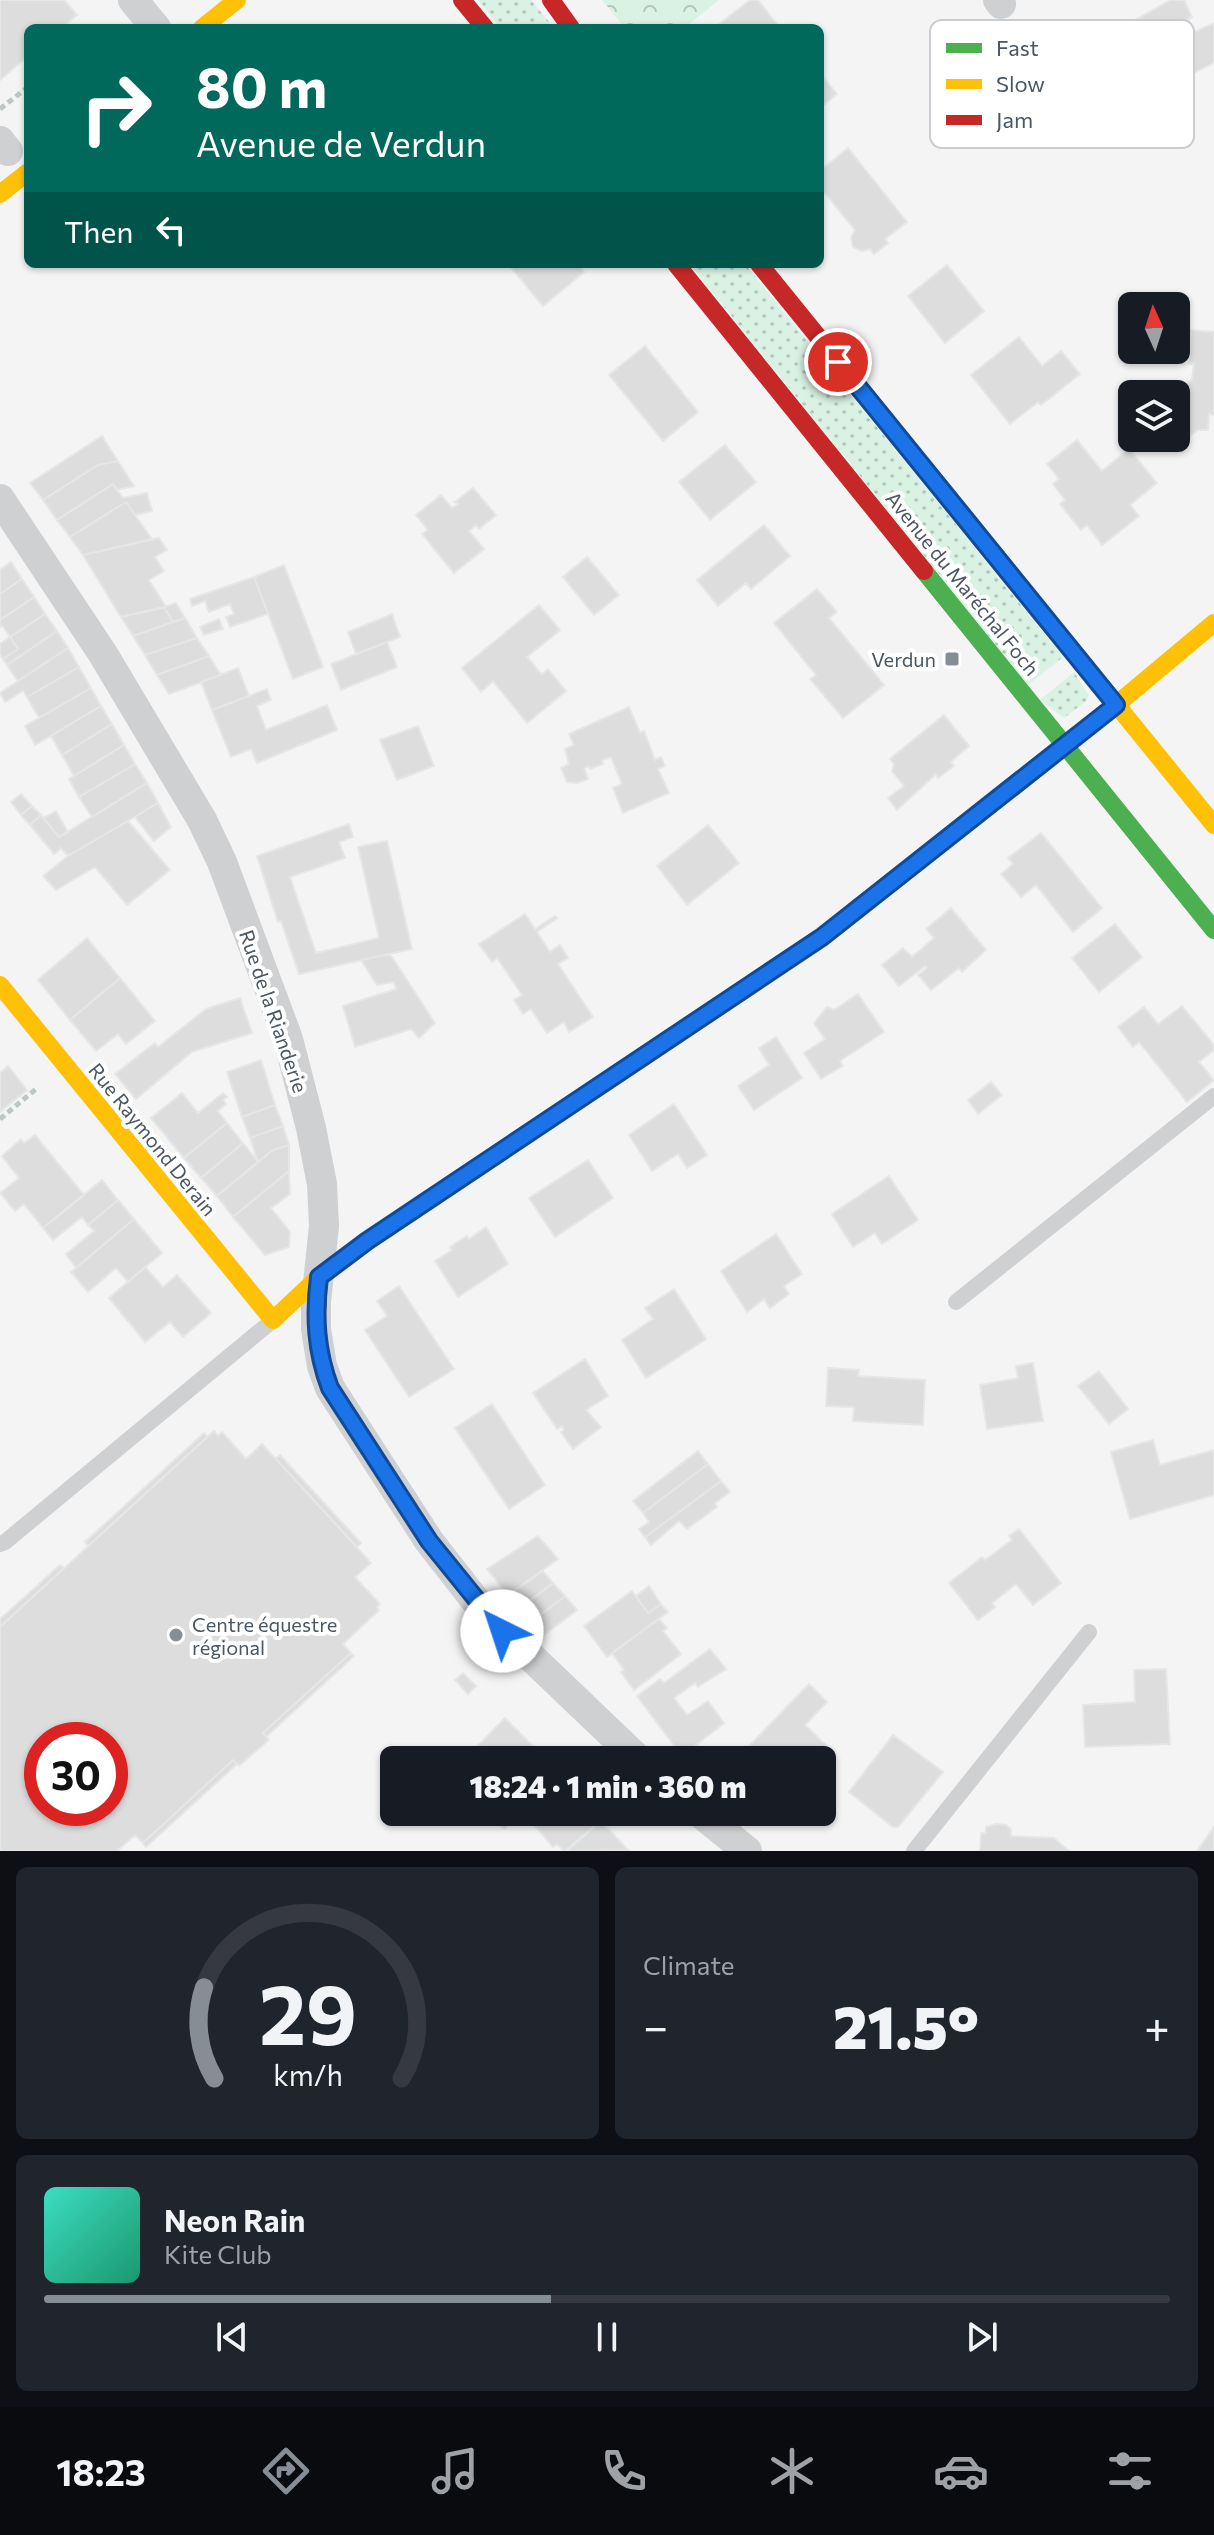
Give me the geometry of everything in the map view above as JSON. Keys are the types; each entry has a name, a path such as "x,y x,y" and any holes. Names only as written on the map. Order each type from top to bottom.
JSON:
{"street":[{"path":"133,0 153,24"},
{"path":"207,24 237,0"},
{"path":"462,0 482,24"},
{"path":"551,0 568,24"},
{"path":"0,194 12,155"},
{"name":"Avenue du Maréchal Foch","path":"679,268 1214,930"},
{"name":"Avenue du Maréchal Foch","path":"762,268 1214,825"},
{"name":"Rue de la Rianderie","path":"0,499 103,654 213,841 288,1039 322,1184 324,1226 316,1329 322,1366 330,1388 421,1529 486,1614 624,1746"},
{"path":"273,1320 319,1277 367,1241 822,937 1116,705 1214,623"},
{"name":"Rue Raymond Derain","path":"0,985 273,1320"},
{"path":"716,1826 747,1851"}],"lane":[{"path":"956,1302 1214,1096"},
{"path":"0,1544 273,1320"},
{"path":"914,1851 1089,1632"}],"path":[{"path":"0,109 24,90"},
{"path":"0,1119 64,1066"}],"green space":[{"path":"478,0 531,0 551,24 497,24"},
{"path":"602,0 719,0 689,24 622,24"},
{"path":"693,268 748,268 1063,657 1028,685"},
{"path":"1074,672 1089,696 1064,718 1040,700"}],"building":[{"path":"0,0 64,0 77,15 67,24 24,24 24,59 0,80"},
{"path":"750,0 758,0 777,24 719,24"},
{"path":"1171,0 1184,0 1192,17 1189,20 1135,20"},
{"path":"1214,23 1214,63 1194,73 1194,30"},
{"path":"824,78 837,94 824,105"},
{"path":"848,148 907,222 885,239 888,243 874,254 870,249 862,251 853,247 851,238 855,230 824,192 824,168"},
{"path":"947,265 984,311 945,343 908,296"},
{"path":"511,268 581,268 584,272 543,306"},
{"path":"1191,330 1214,332 1214,415 1209,414 1208,430 1198,430 1190,436 1190,381 1194,364 1190,364"},
{"path":"1019,337 1042,366 1061,351 1080,374 1041,405 1038,402 1010,424 971,375"},
{"path":"645,346 698,412 663,441 609,375"},
{"path":"102,436 118,461 98,465 43,500 30,483"},
{"path":"1077,440 1102,471 1125,452 1131,452 1157,483 1130,505 1139,516 1102,545 1087,525 1081,530 1060,504 1065,500 1053,484 1059,479 1047,464"},
{"path":"725,445 756,482 710,520 679,482"},
{"path":"118,461 134,486 117,490 113,484 57,520 43,500 98,465"},
{"path":"113,484 123,498 147,493 152,511 135,515 126,502 70,537 57,520"},
{"path":"473,488 496,515 479,529 476,525 469,531 484,549 454,573 422,534 428,530 416,515 441,495 452,508"},
{"path":"126,502 152,539 83,555 70,537"},
{"path":"764,525 790,556 751,589 746,583 718,606 697,580"},
{"path":"159,538 167,550 155,557 164,571 149,580 166,607 121,617 83,555"},
{"path":"587,557 619,595 594,615 563,577"},
{"path":"11,562 22,579 0,594 0,570"},
{"path":"284,565 323,667 293,679 254,577"},
{"path":"254,577 268,614 230,627 226,617 234,614 230,604 209,612 205,601 192,606 190,599"},
{"path":"22,579 34,597 0,620 0,594"},
{"path":"817,589 837,612 829,618 884,685 843,718 810,679 816,675 774,623"},
{"path":"34,597 45,614 10,637 2,625 0,627 0,620"},
{"path":"176,603 185,618 173,622 164,607"},
{"path":"539,605 560,630 527,657 542,675 548,669 566,691 527,723 493,681 481,692 462,668"},
{"path":"164,607 173,622 133,636 121,617"},
{"path":"45,614 57,631 7,665 3,659 18,649 10,637"},
{"path":"392,614 400,637 356,654 348,632"},
{"path":"185,618 197,638 145,655 133,636"},
{"path":"219,619 223,629 204,635 200,627"},
{"path":"57,631 68,648 18,681 7,665"},
{"path":"10,637 18,649 3,659 0,644"},
{"path":"197,638 209,656 157,675 145,655"},
{"path":"387,642 397,667 341,690 331,664"},
{"path":"68,648 79,667 27,697 23,691 5,702 0,693"},
{"path":"209,656 221,675 169,694 157,675"},
{"path":"79,667 91,688 39,718 27,697"},
{"path":"238,668 249,696 212,710 201,682"},
{"path":"91,688 101,706 35,745 25,726"},
{"path":"267,689 271,700 257,706 266,730 327,705 337,730 257,763 251,749 231,757 212,710"},
{"path":"101,706 112,724 62,755 51,736"},
{"path":"629,707 640,733 644,731 655,760 661,757 665,766 658,769 669,793 623,813 613,788 622,784 611,757 602,760 603,764 584,768 588,779 577,783 567,782 561,768 569,764 565,749 574,745 569,734"},
{"path":"944,715 969,746 951,762 954,766 938,778 936,774 897,810 888,798 904,786 892,771 894,764 890,759"},
{"path":"112,724 124,745 74,776 62,755"},
{"path":"418,726 434,766 397,780 380,740"},
{"path":"124,745 135,764 79,797 69,779"},
{"path":"135,764 147,783 92,817 79,797"},
{"path":"147,783 158,803 68,856 61,848 54,854 30,825 41,815 59,837"},
{"path":"21,794 32,806 21,815 11,802"},
{"path":"158,803 171,827 154,841 135,817"},
{"path":"32,806 41,815 30,825 21,815"},
{"path":"56,811 68,832 59,837 43,818"},
{"path":"128,821 170,870 127,905 95,867 56,890 43,876 68,856"},
{"path":"349,824 353,837 339,842 345,858 290,877 316,953 379,938 358,847 387,841 412,949 299,974 257,856"},
{"path":"708,825 739,863 687,905 657,866"},
{"path":"1041,833 1102,908 1073,932 1036,885 1021,897 1001,874 1013,864 1008,858"},
{"path":"951,908 986,950 962,972 959,968 931,990 918,975 927,968 925,966 899,986 882,965 903,948 912,957 934,938 926,929"},
{"path":"525,914 535,929 555,916 557,918 537,932 550,952 560,945 568,958 558,964 593,1017 569,1032 564,1022 547,1033 531,1009 523,1014 514,1000 522,995 497,958 492,962 479,944"},
{"path":"1115,924 1142,957 1099,992 1072,958"},
{"path":"87,938 120,978 70,1020 38,980"},
{"path":"390,954 435,1023 419,1038 411,1029 355,1047 343,1006 396,989 394,982 377,985 361,960"},
{"path":"120,978 155,1021 126,1044 118,1034 96,1051 70,1020"},
{"path":"858,994 884,1032 840,1061 843,1066 821,1079 804,1053 825,1039 814,1023 827,1007 834,1010"},
{"path":"240,998 252,1033 192,1052 136,1099 115,1074 155,1043 158,1047 206,1009"},
{"path":"1182,1006 1214,1045 1214,1050 1199,1062 1214,1080 1187,1102 1139,1042 1133,1047 1118,1027 1144,1007 1158,1024"},
{"path":"776,1037 802,1078 754,1110 738,1086 769,1065 759,1048"},
{"path":"261,1060 275,1105 242,1117 227,1072"},
{"path":"8,1066 27,1090 0,1112 0,1073"},
{"path":"991,1082 1002,1095 978,1114 968,1100"},
{"path":"182,1093 198,1113 223,1093 227,1097 223,1100 226,1104 218,1111 227,1123 184,1158 151,1118"},
{"path":"674,1104 707,1155 687,1168 678,1154 652,1171 629,1135"},
{"path":"275,1105 283,1126 250,1138 242,1117"},
{"path":"227,1123 243,1143 201,1178 184,1158"},
{"path":"283,1126 289,1145 273,1150 258,1162 250,1138"},
{"path":"35,1135 84,1195 43,1228 24,1204 15,1211 0,1193 19,1178 2,1156 21,1139 24,1143"},
{"path":"243,1143 258,1162 217,1196 201,1178"},
{"path":"289,1145 289,1171 233,1217 217,1196 273,1150"},
{"path":"588,1160 613,1198 555,1237 529,1198"},
{"path":"289,1171 290,1194 271,1208 290,1232 289,1247 265,1255 233,1217"},
{"path":"889,1176 918,1220 882,1244 875,1233 853,1247 832,1214"},
{"path":"102,1180 118,1200 88,1225 82,1217 53,1240 43,1228"},
{"path":"118,1200 134,1219 76,1268 66,1254 94,1231 88,1225"},
{"path":"134,1219 162,1253 128,1282 116,1268 88,1292 71,1272"},
{"path":"486,1227 508,1264 458,1297 435,1261 452,1250 450,1247"},
{"path":"776,1234 802,1274 784,1286 789,1294 770,1308 764,1299 747,1312 721,1271"},
{"path":"145,1267 163,1287 177,1275 211,1313 183,1337 170,1322 145,1342 109,1298"},
{"path":"399,1286 454,1369 409,1397 365,1330 387,1316 377,1301"},
{"path":"674,1289 706,1339 646,1378 622,1340 653,1319 645,1308"},
{"path":"585,1359 608,1396 586,1410 601,1427 573,1449 561,1432 564,1430 562,1426 557,1429 533,1393"},
{"path":"1033,1363 1043,1421 987,1429 980,1385 1018,1378 1016,1366"},
{"path":"828,1368 859,1370 858,1376 925,1380 923,1425 853,1421 854,1407 826,1406"},
{"path":"1099,1371 1128,1409 1109,1424 1078,1386"},
{"path":"492,1404 545,1485 509,1509 455,1428"},
{"name":"Centre équestre régional","path":"214,1431 218,1436 222,1432 246,1459 262,1444 371,1563 355,1577 380,1604 377,1607 379,1610 343,1644 351,1653 263,1733 269,1740 239,1766 233,1760 143,1843 135,1835 117,1851 0,1851 0,1627"},
{"path":"204,1433 207,1437 88,1546 85,1542"},
{"path":"1153,1440 1160,1465 1214,1450 1214,1495 1130,1519 1111,1452"},
{"path":"698,1451 708,1464 643,1513 633,1501"},
{"path":"280,1455 361,1543 357,1547 276,1459"},
{"path":"708,1464 721,1481 645,1537 639,1529 649,1522 643,1513"},
{"path":"721,1481 730,1492 715,1503 717,1507 687,1529 679,1521 651,1545 645,1537"},
{"path":"1019,1529 1061,1583 1033,1605 1016,1584 992,1603 995,1607 978,1620 949,1583 982,1557 985,1560 1012,1540 1009,1536"},
{"path":"538,1536 558,1559 508,1595 487,1569"},
{"path":"60,1565 64,1568 0,1627 0,1619"},
{"path":"543,1571 553,1583 520,1608 508,1595"},
{"path":"553,1583 565,1596 532,1621 520,1608"},
{"path":"649,1586 661,1604 648,1613 636,1596"},
{"path":"632,1591 648,1613 661,1604 668,1612 607,1657 584,1626"},
{"path":"565,1596 577,1610 544,1635 532,1621"},
{"path":"659,1619 667,1628 663,1631 681,1654 634,1690 612,1653"},
{"path":"710,1649 726,1669 698,1687 695,1683 674,1698 687,1715 708,1701 724,1723 695,1746 674,1746 637,1696 660,1679 664,1683"},
{"path":"351,1653 354,1656 266,1737 263,1733"},
{"path":"1166,1669 1170,1744 1085,1747 1083,1705 1135,1702 1134,1670"},
{"path":"463,1673 476,1686 468,1694 455,1680"},
{"path":"809,1684 827,1702 805,1725 827,1746 749,1746"},
{"path":"505,1718 533,1746 478,1746"},
{"path":"893,1735 943,1772 898,1827 893,1827 849,1792"},
{"path":"233,1760 237,1764 146,1847 143,1843"},
{"path":"996,1824 1011,1829 1011,1836 1054,1838 1069,1851 980,1851 981,1833 986,1833 986,1827"},
{"path":"535,1826 595,1826 564,1851 557,1844 553,1847"},
{"path":"595,1826 606,1826 628,1850 571,1851 569,1849"},
{"path":"1214,1827 1214,1851 1197,1851"}],"traffic: fast":[{"path":"924,571 1214,930"},
{"path":"452,1184 822,937 929,853"}],"traffic: slow":[{"path":"207,24 237,0"},
{"path":"0,194 24,175"},
{"path":"978,534 1214,825"},
{"path":"929,853 1214,623"},
{"path":"0,985 273,1320 319,1277 452,1184"}],"traffic: jam":[{"path":"462,0 482,24"},
{"path":"551,0 568,24"},
{"path":"679,268 924,571"},
{"path":"762,268 978,534"}],"place":[{"name":"Verdun","path":"952,659"},
{"name":"Centre équestre régional","path":"176,1635"}],"route":[{"path":"502,1631 445,1564 330,1388 322,1366 316,1329 319,1277 367,1241 822,937 1116,705 838,362"}]}
